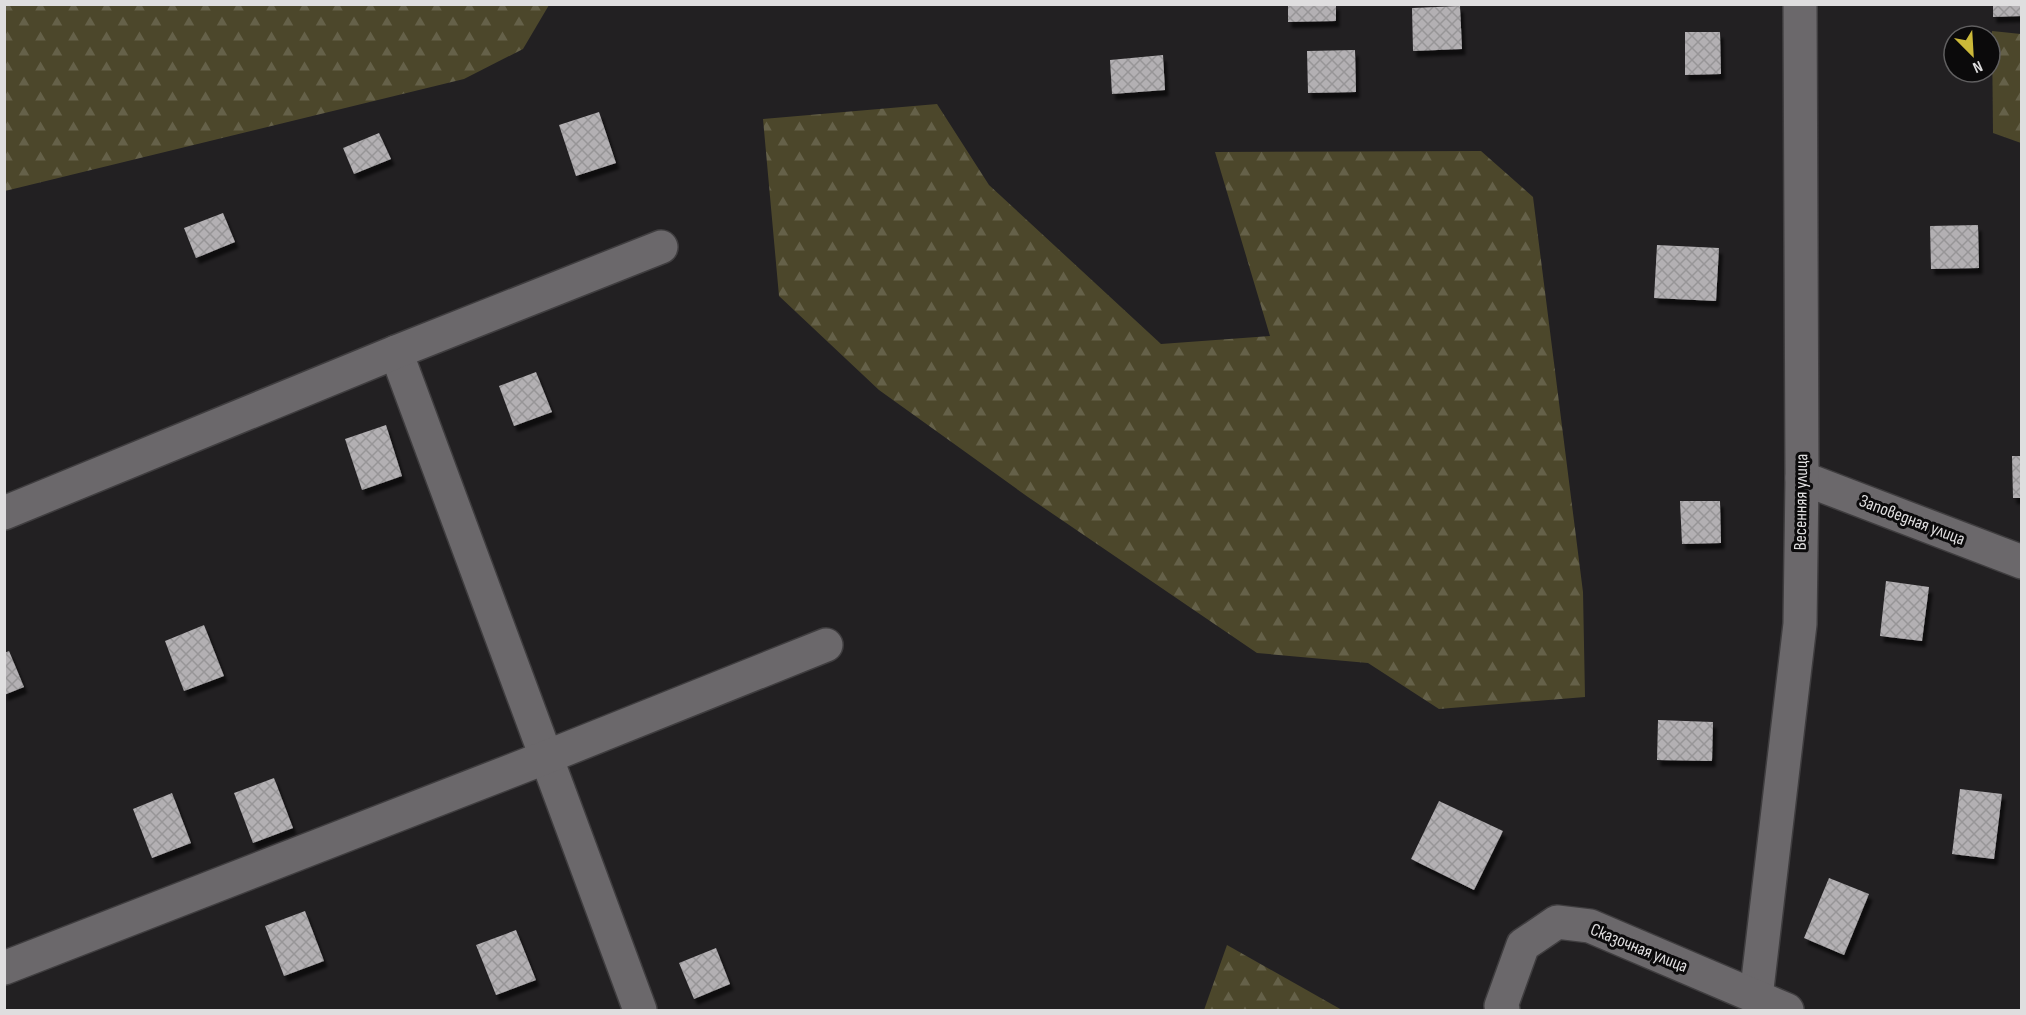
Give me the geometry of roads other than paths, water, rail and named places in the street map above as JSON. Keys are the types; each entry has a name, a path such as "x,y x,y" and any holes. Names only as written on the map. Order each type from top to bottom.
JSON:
{"street":[{"name":"Весенняя улица","path":"1756,997 1800,624 1802,478 1800,4"},
{"path":"4,513 396,352 661,247"},
{"path":"396,352 544,758 640,1011"},
{"name":"Заповедная улица","path":"1802,478 2022,562"},
{"path":"4,968 544,758 826,645"},
{"name":"Сказочная улица","path":"1503,1011 1501,1006 1523,945 1557,922 1590,926 1787,1011"}]}
